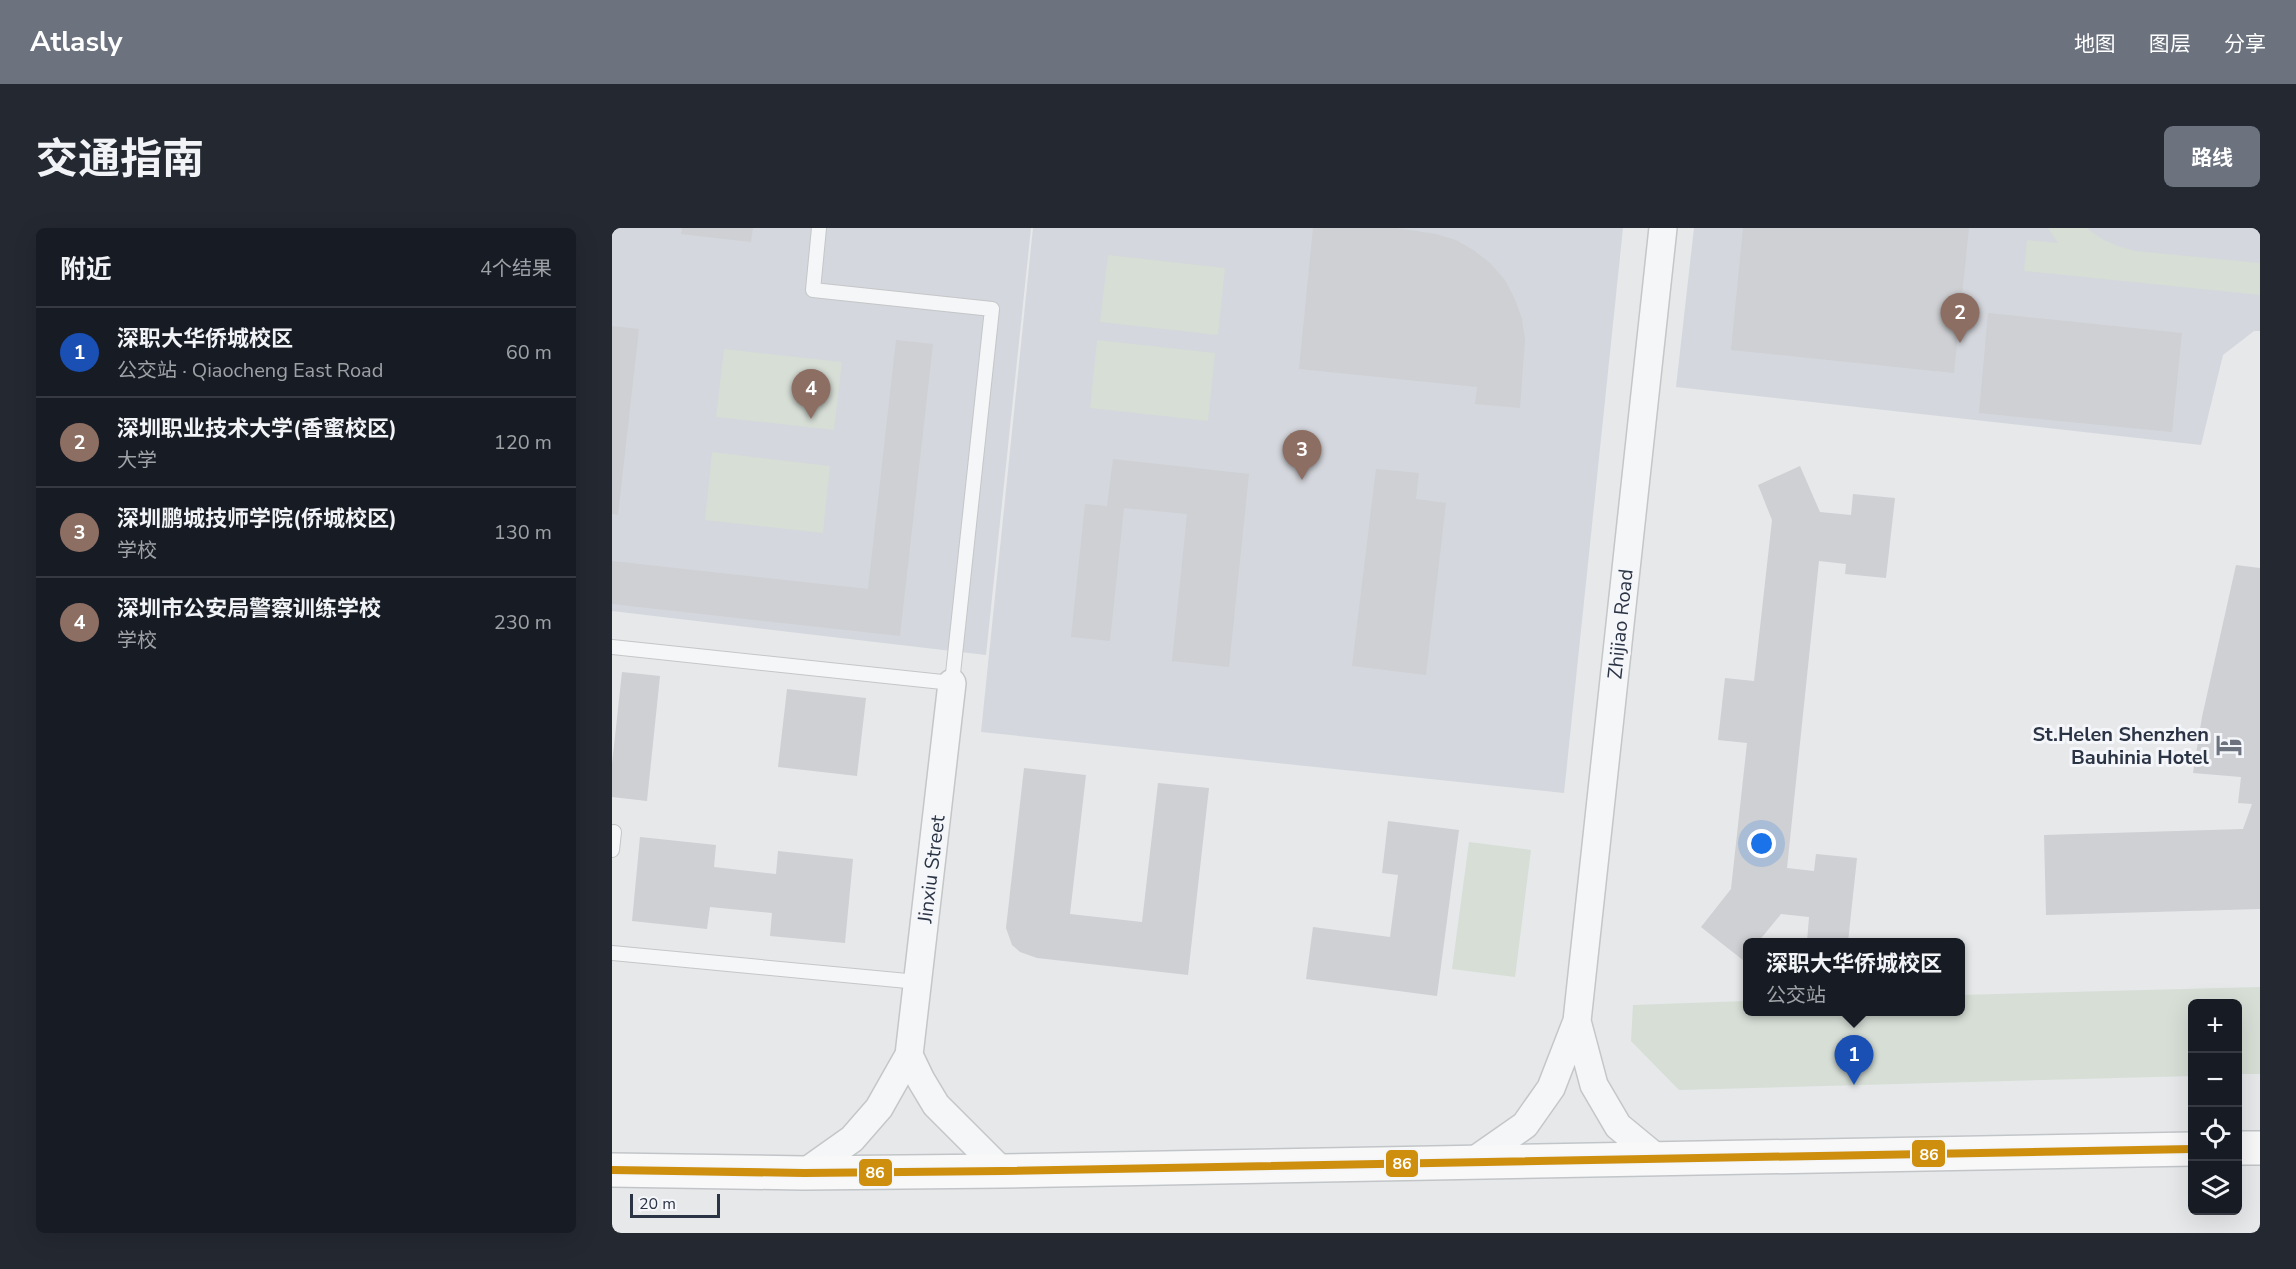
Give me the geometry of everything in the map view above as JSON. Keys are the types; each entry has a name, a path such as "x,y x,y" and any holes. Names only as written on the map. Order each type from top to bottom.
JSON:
{"main road":[{"path":"2242,1148 2260,1148"},
{"path":"612,1170 804,1173 1002,1171 2188,1149"}],"street":[{"name":"Zhijiao Road","path":"1472,1162 1525,1125 1551,1089 1577,1021 1663,228"},
{"name":"Jinxiu Street","path":"804,1173 852,1139 879,1108 909,1055 952,683"},
{"name":"Zhijiao Road","path":"1577,1021 1594,1084 1618,1126 1658,1159"},
{"path":"909,1055 936,1105 1002,1171"}],"lane":[{"path":"612,647 952,683 992,309 813,290 819,228"},
{"path":"612,850 614,832"},
{"path":"612,952 918,982"}],"shaded area":[{"path":"612,228 1031,228 986,655 612,611"},
{"path":"1033,228 1623,228 1564,793 981,732"},
{"path":"1694,228 2260,228 2260,331 2254,331 2223,355 2201,445 1676,387"},
{"path":"2048,228 2087,228 2110,242 2135,251 2260,263 2260,295 2024,271 2027,240 2058,243"},
{"path":"1108,255 1225,268 1218,335 1100,322"},
{"path":"1097,340 1215,353 1208,421 1090,408"},
{"path":"724,349 842,362 834,430 716,417"},
{"path":"712,452 830,466 823,533 705,520"},
{"path":"1469,842 1531,850 1515,977 1452,969"},
{"path":"2260,987 2260,1074 2242,1074 2242,999 2188,999 2188,1076 1679,1090 1631,1041 1633,1005 1743,1001 1743,1016 1965,1016 1965,995"}],"building":[{"path":"682,228 753,228 751,242 681,234"},
{"path":"1313,228 1396,228 1436,234 1456,240 1491,264 1505,280 1522,319 1525,340 1520,408 1475,404 1477,387 1299,369"},
{"path":"1743,228 1969,228 1954,373 1731,350"},
{"path":"1988,313 2182,333 2172,432 1979,413"},
{"path":"612,326 639,329 618,515 612,514"},
{"path":"896,340 933,344 900,636 612,604 612,561 868,589"},
{"path":"1113,459 1249,474 1229,667 1172,661 1187,514 1124,508 1110,641 1071,637 1085,504 1107,506"},
{"path":"1800,466 1820,512 1851,515 1853,494 1895,498 1886,578 1845,574 1846,564 1819,561 1787,868 1814,871 1816,854 1857,858 1848,938 1807,938 1809,917 1781,914 1761,938 1743,938 1743,960 1701,927 1731,889 1747,743 1718,740 1725,678 1754,681 1772,520 1758,485"},
{"path":"1376,469 1419,473 1416,499 1446,503 1426,675 1352,666"},
{"name":"St.Helen Shenzhen Bauhinia Hotel","path":"2236,565 2260,568 2260,909 2046,915 2044,835 2243,829 2252,804 2238,803 2241,777 2193,773 2202,717"},
{"path":"622,672 660,676 647,801 612,797 612,764"},
{"path":"787,689 866,698 857,776 778,767"},
{"path":"1024,768 1086,775 1070,914 1142,922 1158,783 1209,788 1188,975 1037,958 1020,952 1012,945 1006,928"},
{"path":"1388,821 1459,830 1437,996 1306,979 1313,927 1390,937 1398,875 1382,873"},
{"path":"640,837 716,845 714,867 776,874 778,851 853,859 845,943 770,936 772,913 710,907 707,929 632,921"}],"transit line":[{"name":"86","path":"612,1170 804,1173 1002,1171 2188,1149"}],"place":[{"name":"深圳职业技术大学(香蜜校区)","path":"1960,343"},
{"name":"深圳市公安局警察训练学校","path":"811,419"},
{"name":"深圳鹏城技师学院(侨城校区)","path":"1302,480"},
{"name":"St.Helen Shenzhen Bauhinia Hotel","path":"2229,745"},
{"name":"深职大华侨城校区","path":"1854,1085"}]}
